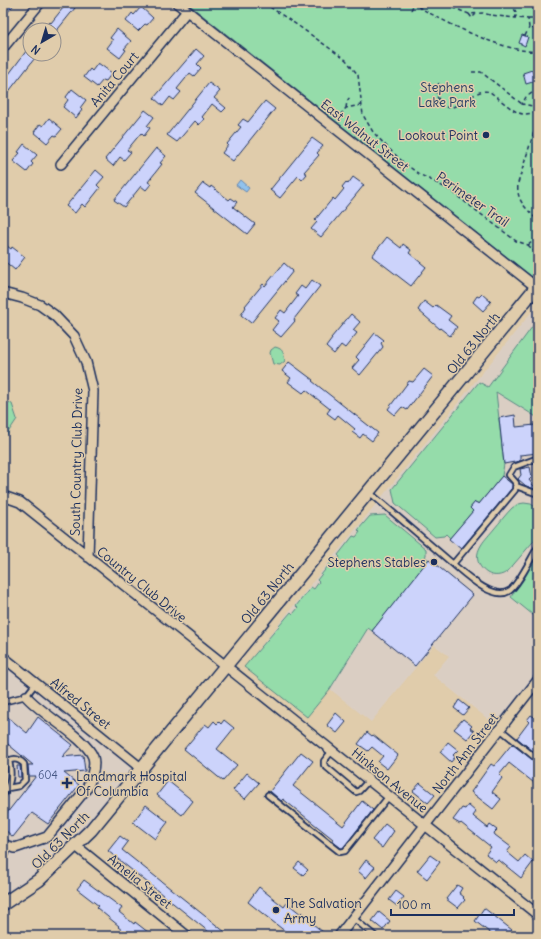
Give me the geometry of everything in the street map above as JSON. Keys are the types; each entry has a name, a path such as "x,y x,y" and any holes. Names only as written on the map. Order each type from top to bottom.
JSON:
{"main road":[{"name":"Old 63 North","path":"3,904 39,880 91,830 537,286"}],"street":[{"path":"3,48 40,3"},
{"name":"East Walnut Street","path":"177,3 537,286"},
{"name":"Anita Court","path":"61,164 187,11"},
{"name":"South Country Club Drive","path":"3,293 40,305 54,315 74,336 86,362 93,391 88,557"},
{"name":"Country Club Drive","path":"3,496 20,502 226,666"},
{"name":"Alfred Street","path":"3,657 142,769"},
{"name":"Hinkson Avenue","path":"226,666 538,915"},
{"name":"North Ann Street","path":"339,936 538,680"},
{"path":"5,843 15,848 47,837 87,788 92,778 93,758 85,746 26,696"},
{"name":"Amelia Street","path":"76,846 187,936"}],"lane":[{"path":"453,564 515,490 516,483 509,475 514,467 538,458"},
{"path":"516,486 538,494"},
{"path":"369,492 480,586 498,594 509,591 518,582 538,547"},
{"path":"3,702 26,696 36,683"},
{"path":"500,729 538,760"},
{"path":"332,751 324,761 324,765 356,792 359,791 368,780"},
{"path":"3,756 9,761 11,780 3,795"},
{"path":"8,788 19,786 25,780 24,764 20,760 14,759 9,761"},
{"path":"268,796 340,852 345,851 389,796"},
{"path":"3,857 6,854 5,843"},
{"path":"353,918 375,936"}],"path":[{"name":"Perimeter Trail","path":"264,3 346,60 358,75 363,115 373,132 404,163 419,174 448,189 516,241 528,245 538,255"},
{"path":"447,3 468,14 483,14 490,16 538,20"},
{"path":"511,3 517,14 515,18"},
{"path":"411,10 413,4 440,19 474,34 512,48 533,52 538,51"},
{"path":"525,36 529,28 528,19"},
{"path":"529,28 538,29"},
{"path":"538,70 534,73 538,77"},
{"path":"472,72 481,72 522,104 538,107"},
{"path":"440,83 436,93 438,99 440,103 448,107 454,107 479,91 489,92 515,111 522,114 538,112"},
{"path":"522,104 526,97 538,89"},
{"path":"336,129 341,114 346,108 347,101 350,97"},
{"path":"346,108 361,105"},
{"name":"Perimeter Trail","path":"538,119 518,182 518,198 538,221"},
{"path":"528,245 538,238"}],"shaded area":[{"name":"Stephens Stables","path":"538,304 538,680 499,728 433,675 449,656 434,645 371,722 330,689 307,717 244,667"},
{"name":"Landmark Hospital Of Columbia","path":"13,665 142,769 76,846 3,904 3,678"}],"green space":[{"name":"Stephens Lake Park","path":"187,3 538,3 538,270 532,277"},
{"path":"538,319 538,418 496,392 504,464 502,476 479,504 475,502 470,508 473,511 450,538 446,534 444,536 435,537 395,503 392,489 479,382 488,387"},
{"path":"275,347 282,350 285,361 280,365 273,364 270,353"},
{"path":"3,399 12,404 17,419 3,440"},
{"path":"518,504 531,504 538,509 538,536 508,571 498,575 487,573 479,564 478,554 481,545 512,508"},
{"path":"385,515 426,549 425,557 429,560 372,631 368,628 330,689 307,717 244,667 291,612 293,614 298,608 296,606 311,587 314,589 319,582 317,580 332,561 335,563 340,557 338,555 353,536 356,537 360,532 358,530 370,516"},
{"path":"538,554 538,619 511,597"}],"water":[{"path":"240,180 249,188 246,192 236,185"}],"building":[{"path":"3,3 15,3 3,18"},
{"path":"67,3 75,8 62,24 62,22 52,22"},
{"path":"141,7 153,18 147,25 145,24 138,31 126,21 132,13 134,15"},
{"path":"117,29 131,41 124,49 126,50 120,58 107,48 113,40 110,38"},
{"path":"522,35 528,37 525,46 519,43"},
{"path":"196,49 204,56 197,64 201,68 194,76 190,73 177,89 181,92 174,100 170,97 163,106 154,98"},
{"path":"22,57 22,62 32,62 3,99 3,79 8,73 9,74"},
{"path":"98,63 112,73 106,81 103,80 97,87 84,77 90,69 92,71"},
{"path":"532,70 536,81 526,84 523,73"},
{"path":"209,83 220,91 214,98 226,108 222,112 212,104 202,117 204,119 199,125 195,121 177,142 167,135"},
{"path":"72,89 86,100 80,108 82,110 76,118 63,107 68,100 66,97"},
{"path":"265,101 275,109 233,161 222,153 228,145 227,144 241,127 238,125 243,119 248,122"},
{"path":"145,110 154,117 147,126 150,128 144,136 141,133 127,150 131,152 124,160 120,157 113,166 105,159"},
{"path":"49,118 62,129 47,143 34,132 40,124 43,126"},
{"path":"312,138 323,146 317,153 319,155 304,172 307,174 302,180 298,176 280,198 270,190"},
{"path":"24,144 37,155 31,162 33,164 27,172 13,161 20,153 18,152"},
{"path":"156,148 166,156 160,163 162,164 148,182 151,184 146,190 141,186 124,207 114,200"},
{"path":"96,170 104,177 97,185 100,188 85,207 82,204 75,213 66,206"},
{"path":"353,177 364,185 321,237 311,229 317,222 315,220 333,198 335,200 344,189 342,187 346,182 348,184"},
{"path":"203,183 210,188 211,186 229,200 231,198 237,202 233,207 255,224 247,234 195,193"},
{"path":"387,237 401,248 403,244 411,250 409,253 426,267 411,286 372,256"},
{"path":"7,246 11,249 12,247 25,257 15,270 3,260 3,251"},
{"path":"284,263 293,271 251,323 241,315 246,307 245,306 263,284 265,286"},
{"path":"312,280 320,286 294,319 295,321 281,337 272,330 279,321 275,318 281,310 285,313 298,296 295,294 301,286 305,289"},
{"path":"482,294 491,302 483,311 473,302 477,296 479,297"},
{"path":"424,301 433,308 436,305 451,316 448,320 457,327 450,336 418,310"},
{"path":"351,314 360,322 353,330 357,333 345,348 341,345 334,354 326,347 332,339 331,338"},
{"path":"375,333 384,340 381,343 383,347 360,375 352,368 359,360 356,357"},
{"path":"289,362 378,433 372,441 363,434 360,438 352,432 355,429 338,415 335,419 327,413 330,409 306,390 303,393 288,382 291,378 282,371"},
{"path":"424,369 433,376 407,410 402,407 395,415 388,409 409,381 413,382"},
{"path":"515,415 516,427 535,425 538,453 520,455 520,461 504,464 499,418"},
{"path":"530,467 532,477 529,480 537,490 526,486 518,479 521,475 520,469"},
{"path":"502,476 512,484 512,488 461,549 449,539 473,511 470,508 475,502 479,504"},
{"path":"429,559 473,595 415,666 372,631"},
{"path":"459,700 469,708 463,715 454,708"},
{"path":"538,712 538,755 517,738 529,722 527,720 531,715 534,717"},
{"path":"3,713 27,733 38,717 73,745 62,757 83,755 85,771 64,773 79,785 48,824 32,813 13,837 3,828 3,818 36,776 29,776 28,765 33,765 3,740"},
{"path":"336,713 346,722 337,733 327,725"},
{"path":"463,719 472,726 470,728 474,731 467,739 454,729"},
{"path":"224,720 234,728 217,749 237,765 223,781 184,749 205,724 209,727 214,721 217,724 219,722 221,724"},
{"path":"367,732 398,755 387,769 378,762 383,756 372,747 368,751 358,744"},
{"path":"448,742 458,750 453,755 455,757 451,762 440,752"},
{"path":"512,744 538,764 538,786 509,763 499,775 502,778 492,792 501,799 493,809 471,792 491,764 494,766"},
{"path":"301,752 313,761 293,786 343,826 362,801 373,810 343,848 332,841 333,839 283,799 281,801 270,791"},
{"path":"17,766 20,766 21,777 18,777"},
{"path":"247,773 259,783 245,799 233,790"},
{"path":"168,781 193,801 182,815 157,795"},
{"path":"420,783 435,795 428,803 413,791"},
{"path":"146,805 168,822 155,839 133,822"},
{"path":"468,805 476,812 473,816 474,817 488,828 490,825 497,830 494,833 495,835 511,847 507,852 519,862 525,855 533,862 521,878 500,861 498,860 496,862 486,854 491,847 461,823 460,824 453,820 462,808 465,809"},
{"path":"385,824 394,831 382,848 372,840"},
{"path":"120,836 128,842 122,850 230,936 214,936 108,851"},
{"path":"430,855 440,862 427,879 417,871"},
{"path":"366,860 375,867 366,878 358,871"},
{"path":"299,862 308,870 303,875 294,868"},
{"path":"84,880 122,908 119,912 153,936 130,936 118,927 119,926 97,908 99,906 77,889"},
{"path":"457,885 462,888 459,893 465,900 458,908 446,899"},
{"name":"The Salvation Army","path":"259,887 284,907 287,903 301,914 302,912 309,918 308,920 323,932 319,936 291,936 248,902"},
{"path":"396,891 404,897 397,906 389,900"},
{"path":"484,908 512,930 507,936 494,936 475,921"},
{"path":"379,912 390,921 383,930 372,921"}],"place":[{"name":"Lookout Point","path":"486,135"},
{"name":"Stephens Stables","path":"434,562"},
{"name":"Landmark Hospital Of Columbia","path":"67,783"},
{"name":"The Salvation Army","path":"276,910"}]}
